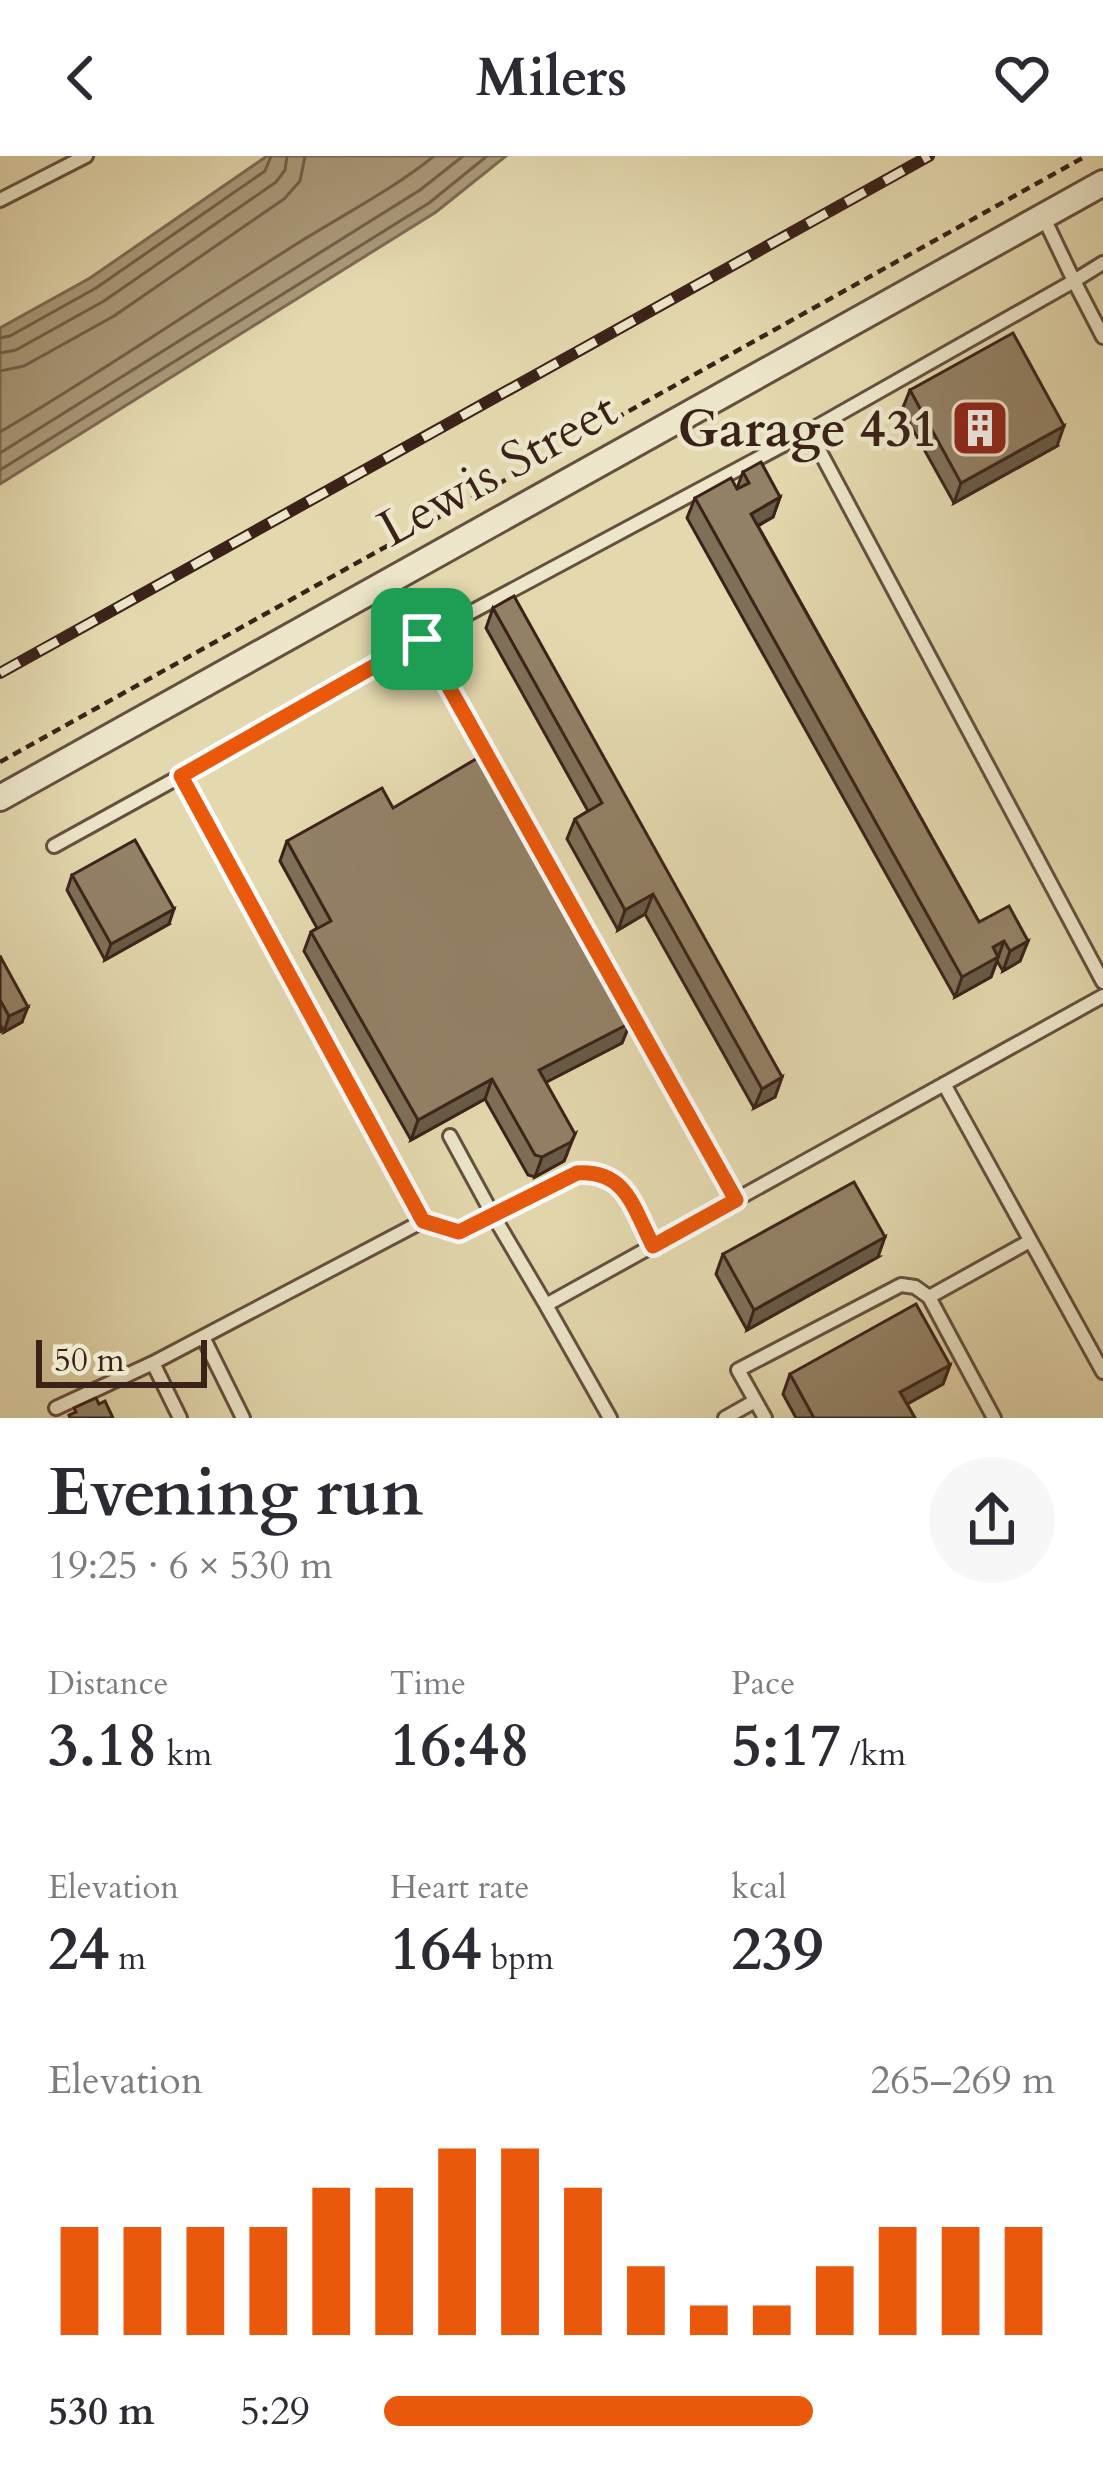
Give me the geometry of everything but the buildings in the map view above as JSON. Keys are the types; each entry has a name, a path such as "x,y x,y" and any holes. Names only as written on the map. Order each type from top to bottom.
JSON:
{"street":[{"name":"Lewis Street","path":"0,798 1103,183"}],"lane":[{"path":"0,200 86,156"},
{"path":"1042,214 1103,337"},
{"path":"54,846 422,639 809,431 1103,263"},
{"path":"809,431 1103,982"},
{"path":"422,639 736,1200"},
{"path":"181,776 423,1221 459,1232 577,1173 593,1172 622,1185 653,1246"},
{"path":"546,1306 1103,996"},
{"path":"944,1084 1103,1372"},
{"path":"450,1136 610,1418"},
{"path":"56,1408 153,1363 423,1221"},
{"path":"929,1297 1030,1241"},
{"path":"765,1418 738,1370 901,1285 915,1287 929,1297 994,1418"},
{"path":"203,1337 244,1418"},
{"path":"153,1363 180,1418"},
{"path":"725,1418 755,1401"}],"path":[{"path":"0,762 1086,156"}],"water":[{"path":"267,156 506,156 436,212 0,484 0,328 90,278"}],"railway":[{"path":"0,673 929,156"}],"place":[{"name":"Garage 431","path":"980,428"}],"route":[{"path":"422,639 736,1200 653,1246 622,1185 593,1172 577,1173 459,1232 423,1221 181,776 422,639"}]}
